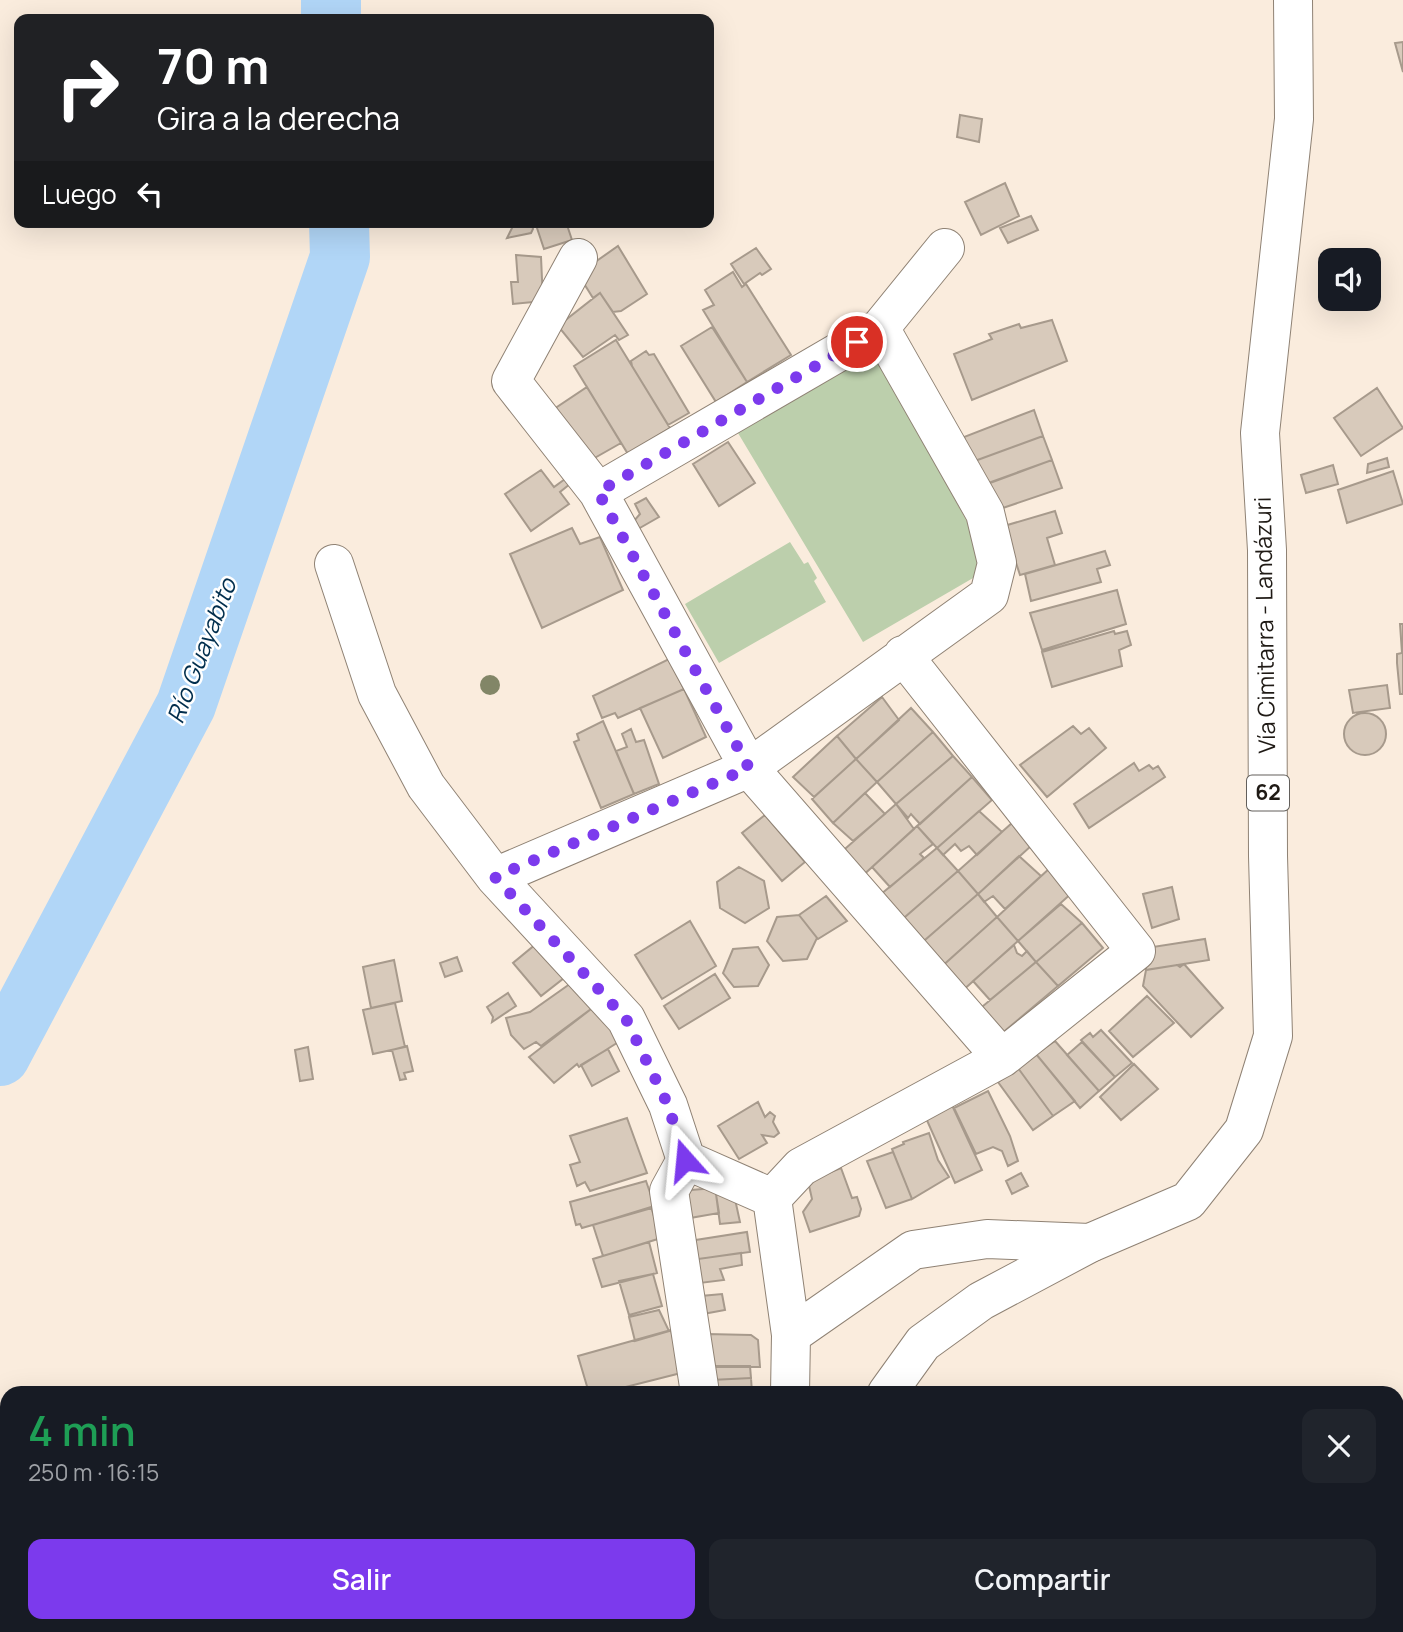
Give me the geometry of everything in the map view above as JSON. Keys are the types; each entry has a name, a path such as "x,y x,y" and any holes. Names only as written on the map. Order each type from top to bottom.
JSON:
{"street":[{"name":"Vía Cimitarra - Landázuri","path":"892,1386 923,1343 981,1301 1090,1244 1188,1201 1244,1130 1273,1036 1268,856 1267,550 1259,433 1294,119 1293,0"},
{"path":"598,492 880,328 945,248"},
{"path":"578,258 511,381 598,492 749,768 1002,1058"},
{"path":"495,877 749,768 989,595 997,563 985,513 880,328"},
{"path":"334,564 377,694 426,786 495,877 626,1019 668,1105 685,1160 668,1191 699,1386"},
{"path":"772,1198 801,1167 1002,1058 1136,951 903,655"},
{"path":"685,1160 772,1198"},
{"path":"772,1198 791,1335 790,1386"},
{"path":"791,1335 913,1250 987,1239 1090,1244"}],"green space":[{"path":"873,350 992,567 863,642 735,428"},
{"path":"790,542 804,564 808,562 817,578 814,581 826,602 719,663 685,604"}],"building":[{"path":"1403,42 1403,72 1395,43"},
{"path":"960,115 982,119 979,142 957,137"},
{"path":"1005,183 1019,216 981,235 965,202"},
{"path":"1031,216 1038,230 1008,243 1000,228"},
{"path":"512,228 533,228 531,233 507,238"},
{"path":"537,228 568,228 572,240 544,249"},
{"path":"618,246 647,294 621,311 613,312 600,293 593,298 578,274"},
{"path":"756,248 771,269 744,284 731,264"},
{"path":"516,255 541,257 543,301 513,304 511,282 518,282"},
{"path":"733,272 742,287 746,284 791,355 747,382 703,310 714,305 705,290"},
{"path":"600,293 628,335 619,340 615,335 583,357 558,326"},
{"path":"1052,320 1067,361 972,400 954,354 992,339 989,334 1019,324 1021,328"},
{"path":"712,327 747,382 716,402 681,346"},
{"path":"616,340 670,428 628,454 574,366"},
{"path":"646,351 649,355 654,354 689,413 668,425 632,366 631,361"},
{"path":"587,387 621,443 591,460 554,409"},
{"path":"1377,388 1403,428 1361,456 1334,418"},
{"path":"1034,410 1043,436 972,462 964,437"},
{"path":"1043,436 1052,460 982,486 972,462"},
{"path":"728,442 755,483 719,506 693,464"},
{"path":"1387,458 1389,467 1367,473 1368,464"},
{"path":"1052,460 1062,488 997,510 988,483"},
{"path":"1333,465 1338,484 1306,493 1301,475"},
{"path":"541,470 554,487 565,479 570,484 560,492 569,504 531,531 505,494"},
{"path":"1393,471 1403,504 1347,523 1338,490"},
{"path":"646,498 659,517 638,529 633,522 640,514 635,504"},
{"path":"1055,511 1062,533 1047,538 1055,565 1020,575 1004,526"},
{"path":"572,528 580,544 600,537 623,590 542,628 510,554"},
{"path":"1105,551 1110,565 1097,569 1101,582 1031,601 1025,574"},
{"path":"1117,590 1126,624 1042,650 1030,613"},
{"path":"1400,624 1403,624 1403,694 1400,694 1397,663 1397,654 1402,653"},
{"path":"1114,631 1115,634 1127,631 1131,645 1119,650 1122,666 1052,687 1042,652"},
{"path":"669,659 684,689 618,718 615,713 602,718 593,696"},
{"path":"1387,685 1390,708 1353,713 1349,690"},
{"path":"684,689 706,737 663,758 640,708"},
{"path":"882,697 899,720 856,759 837,736"},
{"path":"911,708 933,732 877,782 856,759"},
{"path":"1365,713 1380,719 1386,734 1380,749 1365,755 1350,749 1344,734 1350,719"},
{"path":"603,721 634,794 601,808 574,742 579,740 577,734"},
{"path":"1073,726 1081,734 1089,728 1106,748 1047,797 1020,765"},
{"path":"631,729 636,742 644,740 659,784 634,794 616,751 627,747 622,734"},
{"path":"933,732 953,756 896,804 877,782"},
{"path":"837,736 856,759 814,797 793,777"},
{"path":"953,756 972,777 920,824 911,814 908,818 896,804"},
{"path":"856,759 877,782 833,823 812,799"},
{"path":"1134,763 1139,771 1149,765 1153,769 1158,766 1165,777 1089,828 1074,804"},
{"path":"972,777 992,800 937,848 917,826"},
{"path":"865,793 885,814 853,841 833,823"},
{"path":"896,804 914,829 860,878 838,855"},
{"path":"979,811 1002,832 977,855 969,846 961,851 955,844 943,855 937,848"},
{"path":"765,815 805,862 782,881 742,833"},
{"path":"1012,823 1031,846 978,894 958,871"},
{"path":"917,826 933,844 920,854 924,858 890,887 872,867"},
{"path":"937,848 958,871 898,923 875,899"},
{"path":"1019,856 1041,876 1005,909 993,896 984,902 978,894"},
{"path":"739,867 764,881 769,908 745,923 720,908 717,882"},
{"path":"1051,867 1073,892 1018,941 997,917"},
{"path":"958,871 978,894 918,946 898,923"},
{"path":"1172,887 1179,919 1152,928 1143,894"},
{"path":"978,894 997,917 940,968 918,946"},
{"path":"826,896 847,921 818,939 799,915"},
{"path":"1061,904 1082,923 1036,962 1018,941"},
{"path":"799,915 817,938 807,959 783,961 767,941 777,917"},
{"path":"997,917 1018,941 961,992 940,968"},
{"path":"690,921 716,966 662,999 635,955"},
{"path":"1082,923 1103,948 1058,986 1036,962"},
{"path":"1205,939 1209,960 1146,970 1146,948"},
{"path":"536,944 564,978 541,996 513,963"},
{"path":"1014,945 1017,953 1022,956 1027,951 1036,962 990,1000 973,981"},
{"path":"758,947 769,965 758,986 734,987 723,973 733,949"},
{"path":"457,957 462,971 445,977 440,963"},
{"path":"394,960 402,1001 371,1008 363,967"},
{"path":"1036,962 1058,986 1000,1035 977,1011"},
{"path":"1184,964 1223,1008 1191,1037 1143,986 1146,970 1177,965 1180,967"},
{"path":"715,974 730,998 679,1029 664,1006"},
{"path":"574,981 595,1006 541,1046 536,1042 524,1049 511,1035 506,1018 530,1012"},
{"path":"508,993 516,1006 492,1022 493,1017 487,1007"},
{"path":"1147,996 1174,1023 1133,1057 1109,1031"},
{"path":"395,1003 405,1047 373,1054 363,1010"},
{"path":"595,1006 620,1041 579,1067 577,1064 554,1083 529,1057"},
{"path":"1101,1030 1132,1063 1115,1077 1081,1040 1090,1033 1093,1037"},
{"path":"1055,1041 1099,1091 1080,1108 1036,1054"},
{"path":"1082,1042 1115,1077 1099,1091 1067,1055"},
{"path":"407,1046 413,1071 404,1073 406,1079 400,1080 392,1050"},
{"path":"308,1047 313,1079 300,1081 295,1050"},
{"path":"608,1049 619,1071 592,1086 581,1065"},
{"path":"1036,1054 1075,1101 1053,1116 1018,1068"},
{"path":"1134,1064 1158,1089 1121,1120 1100,1097"},
{"path":"1018,1068 1053,1116 1033,1130 998,1082"},
{"path":"988,1091 1010,1136 1018,1161 1008,1166 1002,1151 993,1147 976,1154 954,1108"},
{"path":"758,1102 765,1117 770,1112 775,1116 773,1122 779,1133 774,1137 762,1135 767,1143 739,1159 718,1126"},
{"path":"951,1103 982,1170 955,1183 925,1116"},
{"path":"627,1118 647,1173 590,1191 585,1182 577,1186 570,1165 580,1162 570,1136"},
{"path":"929,1133 938,1160 949,1177 912,1199 892,1149"},
{"path":"893,1152 912,1199 886,1208 867,1161"},
{"path":"841,1168 852,1198 857,1197 861,1209 859,1216 810,1232 803,1212 812,1199 808,1181"},
{"path":"1021,1173 1028,1186 1012,1194 1006,1181"},
{"path":"646,1181 655,1207 582,1228 580,1224 576,1225 570,1202"},
{"path":"715,1188 719,1213 690,1218 687,1197 691,1190"},
{"path":"733,1190 740,1222 720,1224 716,1194"},
{"path":"651,1207 661,1238 603,1256 593,1225"},
{"path":"747,1232 750,1252 698,1259 683,1242"},
{"path":"649,1242 657,1273 602,1287 593,1259"},
{"path":"741,1253 742,1265 720,1269 724,1280 700,1283 698,1259"},
{"path":"653,1274 662,1306 629,1315 619,1281"},
{"path":"722,1294 725,1310 703,1314 701,1296"},
{"path":"659,1310 669,1331 635,1341 629,1317"},
{"path":"671,1330 681,1373 630,1386 587,1386 578,1356"},
{"path":"707,1334 751,1335 758,1340 760,1367 708,1367"},
{"path":"710,1366 750,1366 751,1378 711,1380"},
{"path":"751,1378 752,1386 711,1386 711,1380"}],"waterway":[{"name":"Río Guayabito","path":"331,0 331,14"},
{"name":"Río Guayabito","path":"0,1056 186,705 340,257 339,228"}],"route":[{"path":"685,1160 668,1105 626,1019 495,877 749,768 598,492 857,342"}]}
